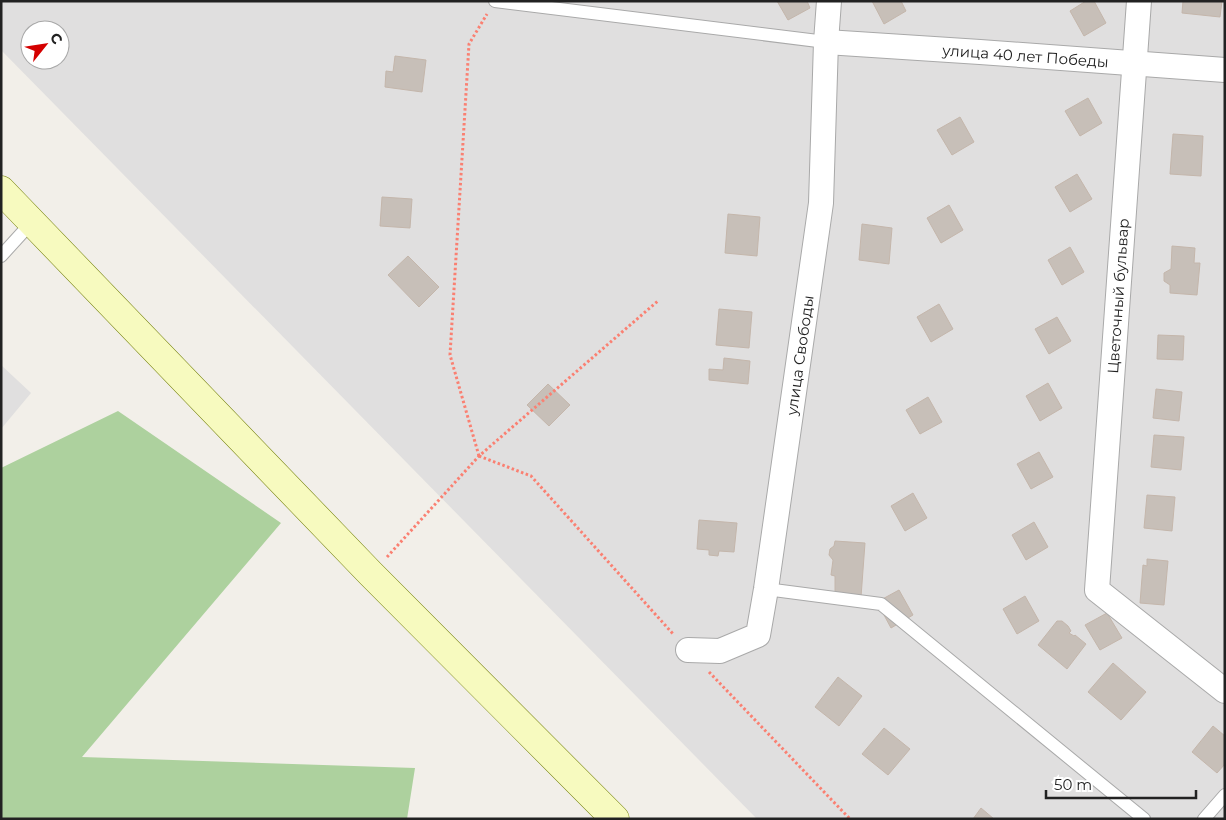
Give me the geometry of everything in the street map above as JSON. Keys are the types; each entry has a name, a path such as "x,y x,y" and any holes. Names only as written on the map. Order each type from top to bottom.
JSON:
{"main road":[{"path":"1,190 371,574 615,819"}],"street":[{"name":"улица Свободы","path":"688,650 720,651 758,635 821,203 829,1"},
{"name":"Цветочный бульвар","path":"1139,1 1097,590 1225,691"},
{"name":"улица 40 лет Победы","path":"826,42 1225,70"}],"lane":[{"path":"495,2 826,42"},
{"path":"1,256 32,222"},
{"path":"766,589 881,604 1144,819"},
{"path":"1204,819 1225,795"}],"path":[{"path":"479,456 450,355 469,44 495,2"},
{"path":"371,574 479,456 659,300"},
{"path":"479,456 531,476 688,650 850,819"}],"shaded area":[{"path":"1,1 1225,1 1225,819 757,819 21,70 70,70 70,20 20,20 20,69 1,50"},
{"path":"1,365 31,393 1,429"}],"green space":[{"path":"118,411 281,523 82,757 415,768 407,819 1,819 1,468"}],"building":[{"path":"777,1 807,1 810,8 788,20"},
{"path":"872,1 901,1 906,11 884,24"},
{"path":"1086,1 1094,1 1106,23 1084,36 1070,11"},
{"path":"1183,1 1222,1 1220,17 1182,13"},
{"path":"395,56 426,60 422,92 385,87 386,71 393,72"},
{"path":"1088,98 1102,123 1080,136 1065,111"},
{"path":"960,117 974,142 952,155 937,130"},
{"path":"1173,134 1203,136 1201,176 1170,174"},
{"path":"1077,174 1092,199 1070,212 1055,187"},
{"path":"382,197 412,199 410,228 380,226"},
{"path":"949,205 963,230 941,243 927,218"},
{"path":"728,214 760,217 757,256 725,253"},
{"path":"862,224 892,228 889,264 859,260"},
{"path":"1172,246 1195,248 1194,263 1200,263 1197,295 1170,293 1170,285 1164,281 1164,273 1171,269"},
{"path":"1070,247 1084,272 1062,285 1048,260"},
{"path":"408,256 439,287 419,307 388,275"},
{"path":"939,304 953,329 931,342 917,317"},
{"path":"719,309 752,312 749,348 716,345"},
{"path":"1057,317 1071,341 1049,354 1035,329"},
{"path":"1158,335 1184,336 1183,360 1157,359"},
{"path":"724,358 750,361 748,384 709,380 709,369 723,370"},
{"path":"1048,383 1062,408 1040,421 1026,396"},
{"path":"548,384 570,405 549,426 527,405"},
{"path":"1156,389 1182,392 1179,421 1153,418"},
{"path":"928,397 942,422 920,434 906,410"},
{"path":"1154,435 1184,437 1181,470 1151,467"},
{"path":"1039,452 1053,477 1031,489 1017,464"},
{"path":"913,493 927,518 905,531 891,506"},
{"path":"1147,495 1175,497 1172,531 1144,528"},
{"path":"699,520 737,523 734,552 719,551 718,556 709,555 709,550 697,549"},
{"path":"1034,522 1048,547 1026,560 1012,535"},
{"path":"835,541 865,543 861,597 835,594 835,576 831,575 833,560 829,555"},
{"path":"1147,559 1168,561 1164,605 1140,603 1143,565 1147,566"},
{"path":"899,590 913,615 891,628 877,602"},
{"path":"1025,596 1039,621 1017,634 1003,609"},
{"path":"1107,613 1122,638 1100,650 1085,625"},
{"path":"1057,621 1062,621 1071,631 1069,633 1075,635 1086,644 1067,669 1038,645"},
{"path":"1113,663 1146,692 1121,720 1088,692"},
{"path":"838,677 862,696 839,726 815,707"},
{"path":"1213,726 1225,736 1225,764 1217,773 1192,752"},
{"path":"884,728 910,749 888,775 862,754"},
{"path":"981,808 994,819 973,819"}]}
